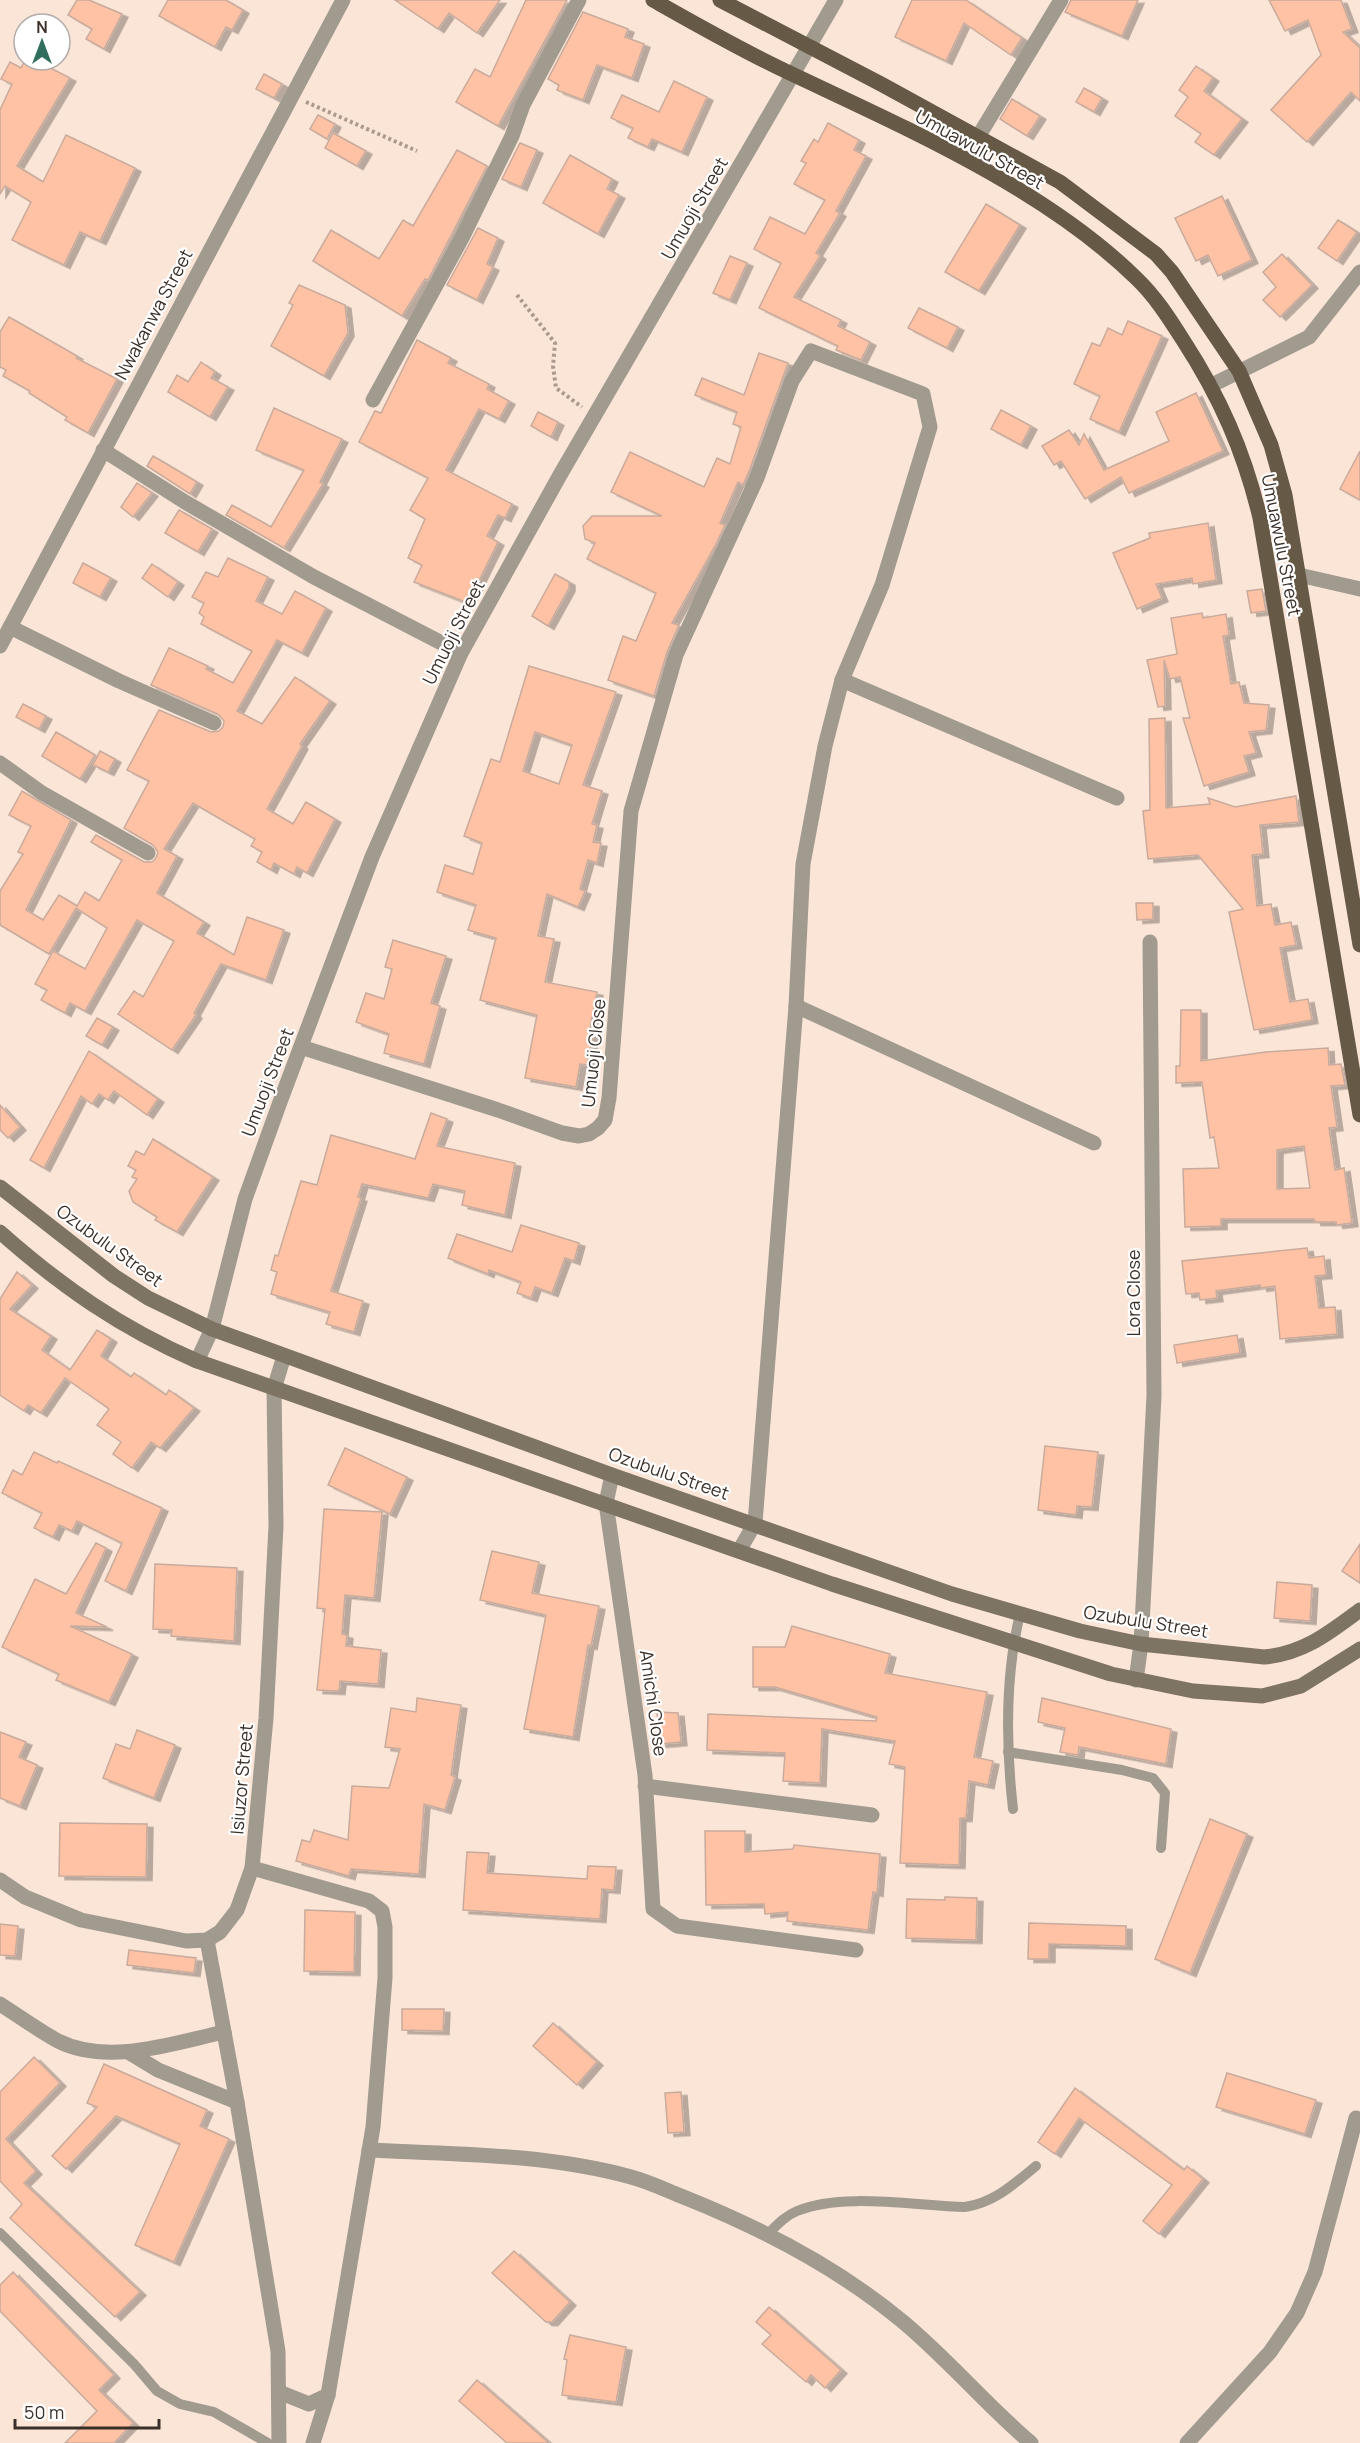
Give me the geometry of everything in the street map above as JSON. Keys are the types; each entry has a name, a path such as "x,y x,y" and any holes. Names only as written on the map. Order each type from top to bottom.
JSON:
{"main road":[{"name":"Umuawulu Street","path":"653,0 792,75 844,97 959,157 1032,199 1089,238 1137,279 1153,297 1212,385 1238,445 1260,518 1360,1114"},
{"name":"Umuawulu Street","path":"720,0 978,136 1060,182 1156,254 1172,273 1239,371 1274,455 1285,495 1360,945"},
{"name":"Ozubulu Street","path":"0,1187 114,1276 148,1298 212,1329 612,1475 755,1523 952,1594 1080,1631 1141,1644 1264,1657 1282,1656 1308,1646 1360,1610"},
{"path":"0,1232 60,1283 110,1318 152,1341 197,1361 739,1551 1013,1644 1136,1680 1193,1691 1262,1696 1301,1686 1360,1649"}],"street":[{"name":"Nwakanwa Street","path":"0,646 343,0"},
{"path":"373,400 462,238 512,136 523,105 579,0"},
{"name":"Umuoji Street","path":"197,1361 212,1329 245,1198 301,1047 372,857 461,653 595,416 792,75 811,47 836,0"},
{"path":"978,136 1060,0"},
{"path":"1212,385 1309,337 1360,272"},
{"name":"Umuoji Close","path":"301,1047 498,1110 562,1133 579,1136 589,1134 605,1119 609,1098 631,812 676,655 757,478 792,381 811,351 923,394 930,427 882,585 842,680"},
{"path":"103,450 184,502 314,577 461,653"},
{"path":"1299,575 1360,589"},
{"path":"10,627 119,681 214,723"},
{"path":"739,1551 755,1523 796,1006 803,864 825,746 842,680 1117,798"},
{"path":"0,763 42,793 148,853"},
{"name":"Lora Close","path":"1136,1680 1141,1644 1154,1396 1150,942"},
{"path":"796,1006 1094,1143"},
{"name":"Isiuzor Street","path":"207,1940 220,1932 237,1910 252,1868 266,1718 276,1526 274,1389 284,1356"},
{"path":"606,1503 612,1475"},
{"name":"Amichi Close","path":"606,1503 621,1598 645,1786 653,1909 677,1926 856,1950"},
{"path":"645,1786 872,1815"},
{"path":"252,1868 369,1901 382,1911 385,1927 385,1978 369,2151 328,2395 313,2443"},
{"path":"0,1880 25,1897 81,1920 149,1936 186,1941 207,1940 277,2340 279,2443"},
{"path":"0,2004 59,2041 85,2048 129,2053 224,2032"},
{"path":"129,2053 158,2070 237,2102"},
{"path":"1187,2443 1270,2352 1297,2313 1315,2272 1356,2118"},
{"path":"369,2151 472,2154 554,2163 632,2177 768,2234 847,2281 903,2322 1031,2443"},
{"path":"279,2392 309,2404 328,2395"}],"lane":[{"path":"1013,1809 1008,1752 1013,1644 1020,1614"},
{"path":"1008,1752 1122,1770 1154,1778 1165,1792 1161,1848"},
{"path":"768,2234 787,2216 810,2207 842,2203 953,2207 978,2205 1003,2193 1036,2166"},
{"path":"0,2233 111,2340 157,2391 180,2404 214,2412 268,2443"}],"path":[{"path":"291,96 417,151"},
{"path":"517,295 555,343 556,388 595,416"}],"building":[{"path":"77,0 89,0 122,14 104,49 86,39 92,29 72,17 72,12 70,12"},
{"path":"168,0 226,0 243,10 232,30 226,27 215,47 159,16"},
{"path":"395,0 500,0 477,33 449,13 438,29"},
{"path":"526,0 567,0 498,126 456,102 475,69 490,77"},
{"path":"912,0 966,0 1022,38 1011,55 964,23 946,61 895,37"},
{"path":"1071,0 1138,0 1122,36 1065,12"},
{"path":"1269,0 1341,0 1352,29 1343,32 1360,48 1360,101 1351,92 1307,142 1271,110 1321,55 1308,20 1285,31"},
{"path":"583,12 628,29 625,37 644,44 632,78 597,65 583,100 557,90 559,85 548,79"},
{"path":"10,62 12,72 58,72 70,78 17,166 43,182 66,135 135,168 100,241 80,232 64,265 12,240 31,202 5,186 0,194 0,110 12,84 1,79"},
{"path":"1196,66 1213,78 1204,91 1242,119 1214,155 1195,142 1201,134 1175,116 1188,97 1179,90"},
{"path":"264,74 282,84 274,98 256,89"},
{"path":"674,81 707,97 682,152 652,139 648,147 628,138 633,128 611,118 622,95 659,112"},
{"path":"1084,88 1102,98 1094,112 1076,102"},
{"path":"1012,99 1040,116 1027,136 1000,119"},
{"path":"318,115 335,124 327,139 310,129"},
{"path":"828,123 859,140 854,150 866,156 836,211 840,213 816,253 820,256 794,297 841,320 838,326 870,342 861,360 836,350 838,346 759,308 781,263 754,249 770,217 805,234 825,200 794,184 806,163 801,161 814,139 818,142"},
{"path":"333,133 366,151 357,166 325,148"},
{"path":"520,143 537,150 521,187 502,179"},
{"path":"457,150 487,166 428,280 425,279 402,316 313,261 331,230 379,259 403,220 413,226"},
{"path":"570,155 612,179 607,189 619,195 598,234 543,203"},
{"path":"1222,196 1252,260 1218,276 1208,255 1196,261 1175,218"},
{"path":"986,204 1020,225 979,291 945,272"},
{"path":"1338,220 1357,232 1337,261 1318,248"},
{"path":"478,228 498,238 487,264 493,267 477,300 447,285"},
{"path":"1282,254 1312,285 1280,317 1263,300 1276,287 1263,272"},
{"path":"730,256 747,263 730,300 713,293"},
{"path":"299,285 345,305 348,333 324,376 271,346 293,305 289,303"},
{"path":"919,308 958,327 947,348 908,328"},
{"path":"9,317 77,356 76,358 117,379 88,433 65,420 67,417 29,393 30,391 3,376 6,370 0,367 0,332"},
{"path":"1128,321 1162,336 1119,432 1090,419 1100,396 1074,384 1092,343 1100,346 1108,328 1122,335"},
{"path":"417,340 451,358 448,363 489,384 487,389 509,401 499,419 479,409 446,470 512,504 505,518 498,515 487,536 498,542 468,603 414,582 422,565 408,558 425,519 410,510 428,478 359,442 375,411 381,413"},
{"path":"759,353 788,363 743,485 738,482 720,523 725,525 672,623 679,625 667,652 654,696 608,680 623,636 636,641 656,593 587,559 595,543 585,539 583,526 592,516 662,516 611,492 630,452 704,487 717,458 730,464 741,427 733,424 737,412 695,395 702,378 744,395"},
{"path":"201,362 215,372 211,378 228,387 210,417 168,392 177,375 188,382"},
{"path":"1196,393 1223,451 1129,493 1121,477 1085,499 1061,461 1054,465 1042,446 1069,430 1079,445 1084,434 1104,470 1169,441 1156,412"},
{"path":"274,408 342,439 320,482 323,484 284,548 226,515 232,505 271,527 304,470 256,450"},
{"path":"1001,410 1031,426 1021,445 991,429"},
{"path":"538,412 558,422 551,437 531,426"},
{"path":"1360,451 1360,500 1340,489"},
{"path":"153,456 197,482 190,494 147,466"},
{"path":"137,483 152,493 133,517 121,507"},
{"path":"179,510 212,529 198,552 165,533"},
{"path":"1208,523 1216,580 1193,584 1192,578 1156,584 1162,598 1137,609 1113,553 1150,538 1149,533"},
{"path":"228,558 268,577 256,601 282,614 295,591 326,608 302,653 277,640 237,711 262,724 295,677 330,701 300,744 302,746 267,809 293,824 306,802 335,819 307,873 297,867 294,874 274,863 271,870 257,862 262,852 251,846 255,839 193,803 164,849 177,856 157,893 204,922 197,933 234,955 247,917 284,930 266,980 221,964 194,1013 196,1015 172,1050 118,1014 134,991 143,997 174,941 137,920 85,1011 70,1003 65,1013 41,1000 47,990 35,984 53,951 85,969 107,928 76,908 49,954 0,925 0,891 23,854 18,852 31,826 9,815 22,791 71,820 26,910 43,920 59,895 77,906 85,892 99,901 122,860 91,842 96,835 144,862 152,862 156,858 158,852 153,845 124,828 149,781 127,770 159,710 211,732 219,731 223,727 224,721 218,714 151,685 169,648 208,666 206,669 233,683 252,651 201,624 204,617 199,613 204,603 192,597 206,572 218,577"},
{"path":"83,563 111,578 100,597 73,583"},
{"path":"152,564 178,582 168,597 142,578"},
{"path":"555,574 569,582 569,588 548,626 532,616"},
{"path":"1262,589 1266,611 1251,613 1247,591"},
{"path":"1202,613 1203,618 1226,614 1229,635 1223,636 1231,684 1239,682 1244,703 1269,705 1266,730 1249,732 1256,753 1244,756 1249,772 1204,786 1183,718 1190,718 1180,677 1170,679 1164,660 1165,706 1158,707 1147,660 1177,654 1171,618"},
{"path":"529,666 616,692 583,785 602,791 592,824 597,825 593,842 601,843 597,863 588,860 580,889 585,891 578,907 547,894 538,936 554,939 545,982 597,992 590,1029 594,1030 587,1065 580,1064 576,1087 525,1078 537,1015 480,1000 496,938 468,930 476,905 437,892 445,865 473,874 482,843 464,836 491,759 500,762","holes":["535,732 572,745 559,784 523,771"]},
{"path":"23,704 46,716 39,729 16,717"},
{"path":"1165,718 1166,808 1210,804 1208,798 1235,807 1296,796 1299,822 1260,825 1263,854 1252,855 1257,906 1271,904 1275,925 1291,922 1296,945 1280,948 1290,1002 1308,999 1312,1020 1254,1030 1229,912 1243,909 1198,855 1148,859 1143,811 1150,810 1149,719"},
{"path":"56,732 95,755 80,779 42,756"},
{"path":"100,751 115,759 108,772 93,765"},
{"path":"1136,903 1153,903 1153,919 1137,920"},
{"path":"393,940 446,956 431,1003 440,1006 424,1064 384,1053 389,1034 356,1022 366,993 384,999 392,969 385,967"},
{"path":"1181,1010 1201,1010 1201,1061 1266,1052 1328,1048 1329,1065 1341,1064 1345,1085 1331,1086 1337,1127 1329,1128 1335,1170 1344,1168 1352,1223 1337,1225 1336,1222 1315,1222 1314,1219 1221,1219 1221,1226 1185,1227 1183,1169 1219,1168 1214,1137 1210,1138 1202,1082 1176,1083 1176,1066 1180,1066","holes":["1304,1146 1310,1188 1277,1189 1277,1150"]},
{"path":"97,1018 113,1027 102,1045 86,1036"},
{"path":"89,1051 158,1099 147,1115 114,1091 108,1100 99,1094 92,1104 81,1096 44,1168 30,1160"},
{"path":"0,1105 20,1127 8,1138 0,1130"},
{"path":"431,1113 447,1119 437,1146 515,1163 505,1215 462,1205 465,1191 433,1184 428,1198 362,1184 358,1197 361,1198 331,1291 363,1301 354,1332 326,1324 330,1312 271,1294 277,1272 271,1270 275,1255 278,1256 301,1181 317,1185 331,1135 415,1159"},
{"path":"153,1139 213,1177 177,1232 155,1220 157,1217 133,1202 129,1191 137,1179 132,1177 136,1170 128,1166 136,1151 144,1155"},
{"path":"521,1225 579,1243 574,1261 565,1258 552,1293 535,1287 531,1298 517,1293 521,1282 489,1270 488,1274 448,1258 457,1234 512,1252"},
{"path":"1307,1248 1309,1258 1324,1256 1326,1275 1315,1276 1319,1308 1335,1307 1337,1334 1280,1339 1275,1286 1261,1288 1260,1285 1216,1291 1217,1298 1200,1300 1199,1293 1186,1294 1182,1261"},
{"path":"17,1272 32,1285 10,1309 51,1336 42,1350 70,1370 97,1330 111,1339 101,1356 131,1377 134,1373 166,1395 169,1390 194,1408 160,1448 151,1442 132,1468 113,1454 121,1442 97,1425 109,1409 65,1378 41,1413 28,1405 24,1411 0,1395 0,1299"},
{"path":"1237,1335 1240,1353 1177,1363 1174,1345"},
{"path":"1045,1446 1098,1452 1092,1507 1077,1506 1076,1515 1038,1510"},
{"path":"345,1448 407,1477 390,1514 328,1485"},
{"path":"34,1452 162,1508 126,1591 105,1581 122,1543 77,1521 72,1531 59,1525 53,1537 34,1528 42,1513 2,1493 13,1470 22,1475"},
{"path":"324,1509 382,1512 374,1598 345,1595 342,1634 347,1635 346,1646 381,1650 378,1684 340,1681 339,1691 317,1690 325,1609 317,1608"},
{"path":"96,1543 106,1548 76,1613 107,1627 70,1626 132,1654 109,1702 56,1680 59,1674 2,1647 35,1579 66,1594"},
{"path":"1360,1544 1360,1583 1342,1571"},
{"path":"492,1551 539,1562 532,1593 599,1606 591,1646 588,1645 573,1737 524,1729 546,1615 480,1600"},
{"path":"155,1564 237,1568 234,1641 171,1636 172,1630 153,1629"},
{"path":"1277,1582 1312,1585 1310,1621 1274,1618"},
{"path":"792,1626 890,1654 885,1673 987,1692 974,1757 993,1761 988,1785 969,1781 966,1818 960,1818 959,1865 900,1863 905,1767 889,1764 895,1741 822,1729 820,1783 783,1781 785,1753 707,1750 708,1714 876,1721 877,1717 775,1687 753,1687 753,1647 785,1647"},
{"path":"417,1698 461,1705 451,1775 455,1777 445,1810 424,1804 419,1874 351,1869 349,1876 296,1861 302,1840 310,1842 314,1830 348,1840 352,1786 389,1788 400,1749 385,1747 391,1708 416,1712"},
{"path":"1042,1698 1171,1729 1166,1764 1079,1747 1078,1755 1060,1752 1065,1728 1038,1722"},
{"path":"657,1712 678,1713 681,1742 660,1744"},
{"path":"137,1730 175,1745 154,1798 103,1778 116,1744 130,1749"},
{"path":"0,1732 26,1742 19,1757 37,1765 20,1806 0,1798"},
{"path":"1210,1819 1247,1834 1190,1973 1155,1959"},
{"path":"60,1823 147,1824 146,1877 59,1876"},
{"path":"705,1831 745,1831 745,1852 793,1849 794,1845 880,1854 877,1893 873,1892 868,1930 787,1921 788,1912 765,1914 764,1904 706,1905"},
{"path":"467,1852 489,1853 487,1873 587,1879 588,1866 616,1867 614,1890 602,1889 600,1919 463,1910"},
{"path":"945,1897 977,1898 976,1940 906,1938 907,1899 945,1900"},
{"path":"305,1910 355,1912 354,1972 304,1971"},
{"path":"1029,1923 1126,1926 1126,1946 1049,1944 1049,1959 1028,1959"},
{"path":"0,1924 18,1926 15,1956 0,1955"},
{"path":"129,1950 196,1958 194,1973 127,1965"},
{"path":"402,2009 444,2009 443,2031 402,2030"},
{"path":"553,2023 597,2062 577,2085 533,2046"},
{"path":"34,2057 60,2083 6,2139 36,2171 24,2183 140,2292 115,2317 10,2218 22,2204 0,2181 0,2092"},
{"path":"104,2064 207,2110 200,2126 229,2139 174,2262 135,2245 180,2144 116,2116 66,2169 52,2156 97,2107 87,2103"},
{"path":"1227,2073 1316,2100 1305,2134 1216,2107"},
{"path":"1075,2088 1184,2170 1187,2166 1203,2179 1159,2234 1143,2221 1172,2185 1079,2118 1055,2154 1038,2142"},
{"path":"681,2092 684,2132 668,2133 665,2093"},
{"path":"514,2251 570,2302 552,2322 546,2322 492,2273"},
{"path":"13,2272 114,2375 99,2390 133,2423 114,2443 65,2443 97,2411 0,2311 0,2285"},
{"path":"769,2307 841,2370 825,2388 811,2375 806,2382 762,2344 771,2335 756,2322"},
{"path":"570,2335 626,2347 616,2402 562,2395 567,2360 564,2359"},
{"path":"477,2380 549,2443 507,2443 459,2401"}]}
